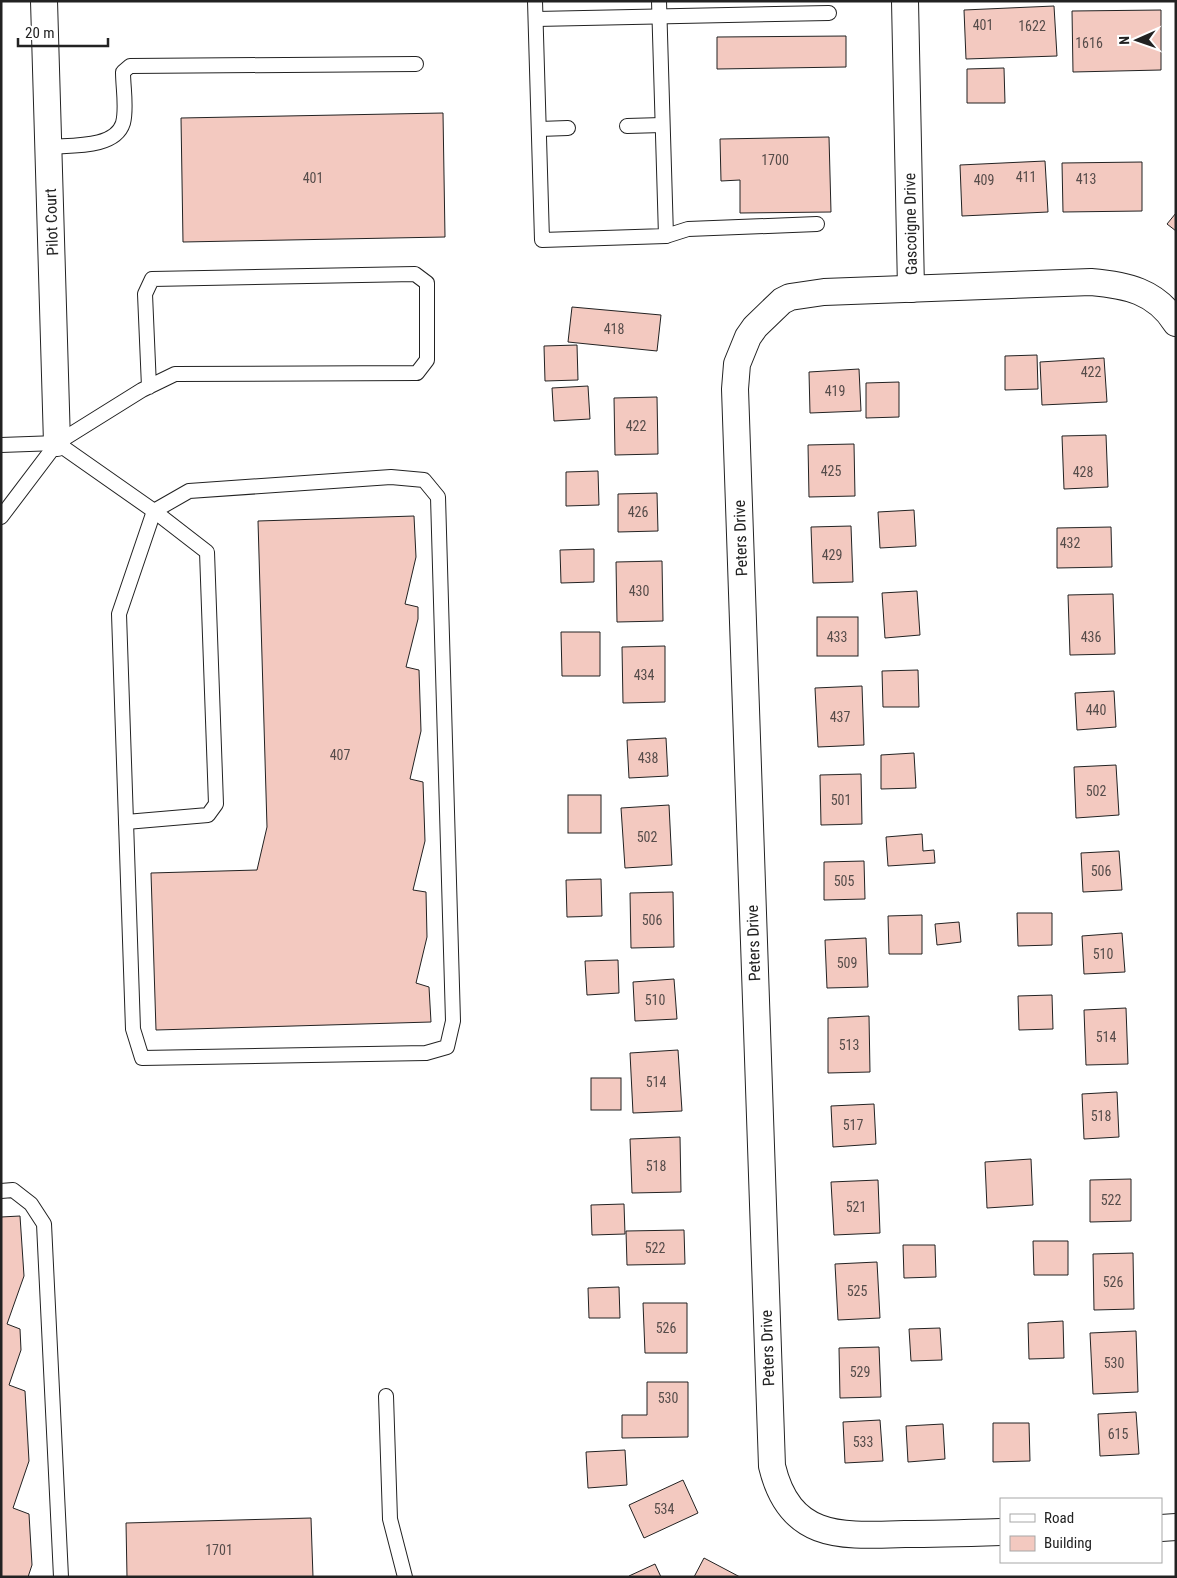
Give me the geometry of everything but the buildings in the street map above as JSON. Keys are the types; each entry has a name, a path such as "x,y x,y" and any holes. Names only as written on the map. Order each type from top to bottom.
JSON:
{"street":[{"name":"Pilot Court","path":"44,1 57,443"},
{"name":"Gascoigne Drive","path":"905,1 911,289 1091,282 1122,285 1143,292 1170,314 1176,323"},
{"name":"Peters Drive","path":"911,289 824,292 790,297 782,301 755,328 748,337 737,364 735,390 772,1466 776,1483 792,1510 804,1521 827,1532 854,1536 1000,1532"},
{"path":"1162,1528 1176,1527"}],"lane":[{"path":"536,1 542,240 666,236 688,229 817,224"},
{"path":"659,1 666,236"},
{"path":"536,19 829,13"},
{"path":"49,147 93,143 107,140 115,134 122,124 124,112 123,72 130,66 416,64"},
{"path":"627,126 662,125"},
{"path":"539,129 568,128"},
{"path":"1,517 57,443 149,387 175,374 417,373 427,360 427,283 415,274 152,280 145,294 149,387"},
{"path":"1,445 57,443 154,510 207,552 216,804 208,815 126,822"},
{"path":"391,478 424,480 438,497 453,1022 447,1047 426,1053 142,1058 133,1029 119,614 154,510 188,491 391,478"},
{"path":"1,1191 13,1190 31,1204 44,1224 62,1577"},
{"path":"386,1396 390,1519 405,1577"}]}
